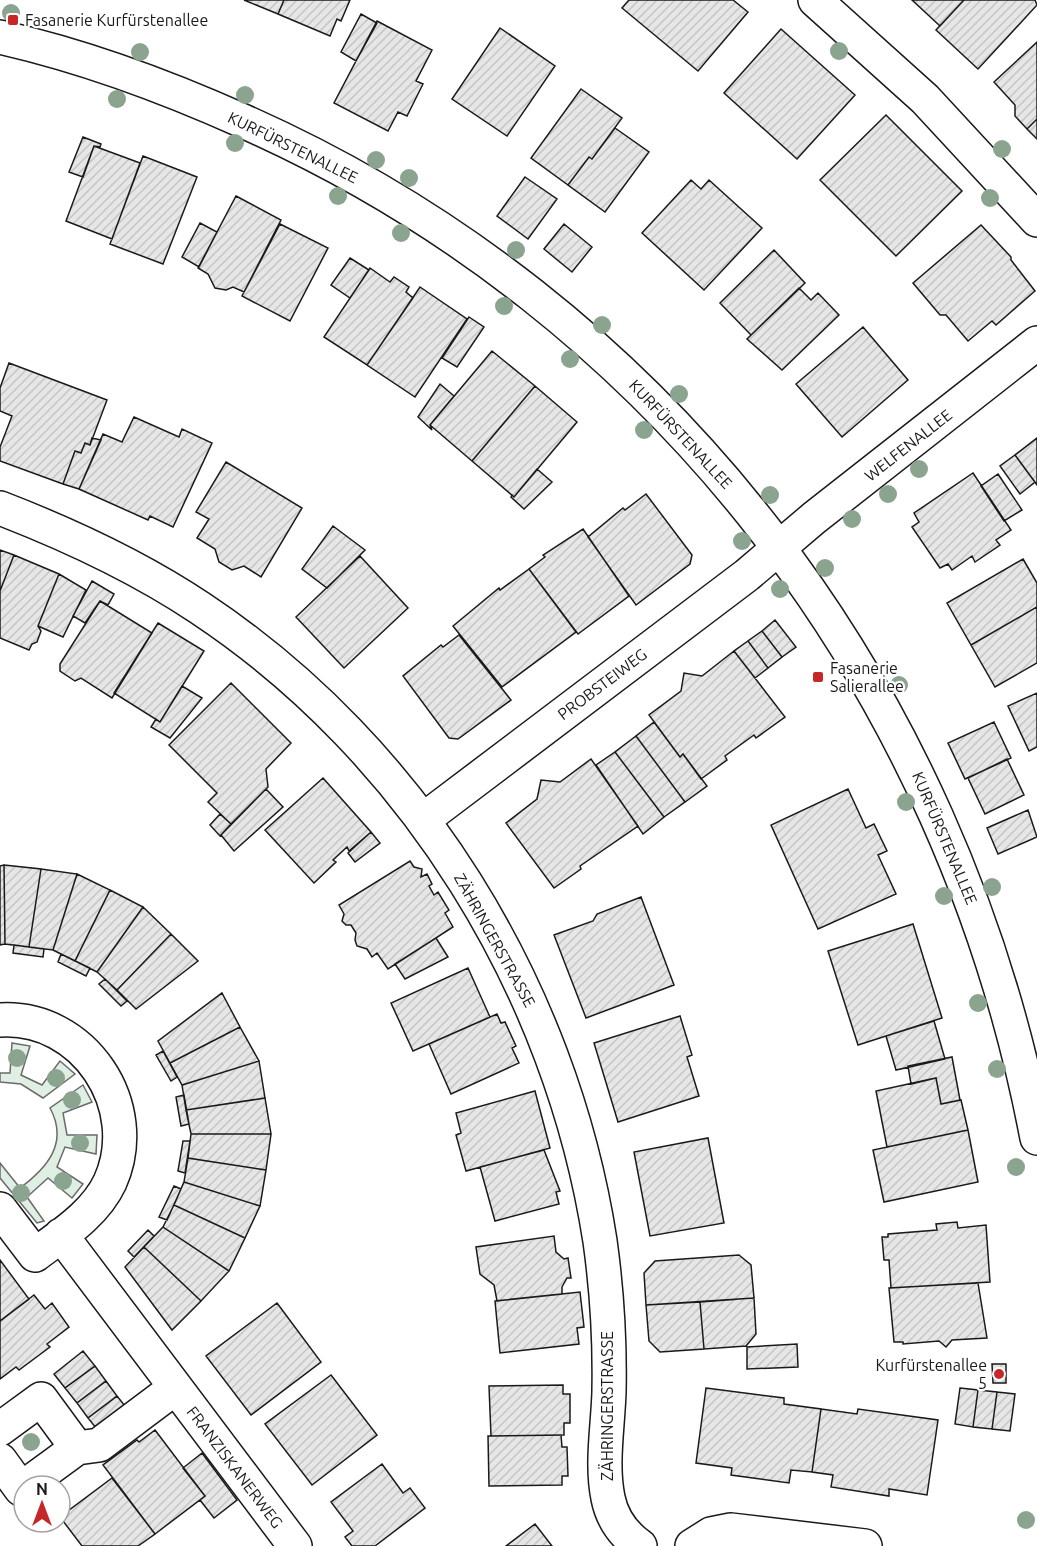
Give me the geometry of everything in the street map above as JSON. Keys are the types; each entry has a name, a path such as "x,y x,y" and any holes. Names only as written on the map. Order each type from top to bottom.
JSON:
{"street":[{"path":"814,0 925,99 1037,220"},
{"name":"KURFÜRSTENALLEE","path":"0,37 109,68 217,110 336,166 443,230 522,287 623,373 716,469 779,546 840,635 879,699 917,770 972,899 996,969 1022,1064 1037,1138"},
{"name":"WELFENALLEE","path":"779,546 1037,343"},
{"name":"ZÄHRINGERSTRASSE","path":"0,508 96,547 202,609 278,668 340,724 423,820 462,877 533,1007 565,1092 592,1195 600,1245 609,1364 607,1493 617,1522 640,1546"},
{"name":"PROBSTEIWEG","path":"423,820 747,575 779,546"},
{"path":"0,1020 38,1024 75,1043 100,1069 117,1107 119,1148 109,1183 89,1212 35,1255 0,1209"},
{"name":"FRANZISKANERWEG","path":"61,1235 295,1546"},
{"path":"41,1474 77,1448 99,1445 175,1388"},
{"path":"0,1429 41,1399 77,1448"},
{"path":"0,1460 12,1477"},
{"path":"692,1546 717,1532 747,1530 865,1546"}],"green space":[{"path":"12,1043 30,1046 21,1075 42,1085 60,1061 75,1074 43,1098 21,1084 0,1082 0,1073 10,1073"},
{"path":"83,1085 92,1102 63,1113 67,1135 97,1135 96,1154 65,1147 57,1167 83,1184 72,1198 48,1178 27,1197 44,1221 37,1223 0,1178 0,1163 20,1188 39,1172 52,1154 56,1143 57,1132 50,1108"}],"building":[{"path":"244,0 284,0 278,14"},
{"path":"284,0 350,0 341,21 337,19 330,36 278,14"},
{"path":"629,0 733,0 748,12 698,71 622,8"},
{"path":"912,0 964,0 940,26"},
{"path":"964,0 1035,0 1037,5 978,69 936,30"},
{"path":"361,14 377,23 356,61 341,52"},
{"path":"377,21 432,50 416,81 423,84 407,116 398,112 388,131 334,103"},
{"path":"500,28 555,66 507,136 452,99"},
{"path":"781,29 855,95 797,159 724,93"},
{"path":"1037,42 1037,119 1027,129 1015,116 1015,105 994,82"},
{"path":"581,89 622,118 592,159 589,157 568,185 531,158"},
{"path":"886,115 962,191 896,256 820,180"},
{"path":"1037,119 1037,139 1027,129"},
{"path":"615,128 649,152 605,212 568,185 589,157 592,159"},
{"path":"83,137 101,144 100,147 94,146 83,177 69,172"},
{"path":"94,146 140,163 112,239 66,221"},
{"path":"143,156 197,177 163,264 110,244"},
{"path":"525,177 557,199 528,239 497,216"},
{"path":"691,180 701,189 709,180 762,228 704,290 642,233"},
{"path":"236,196 281,220 244,292 233,287 226,290 215,288 208,274 198,268"},
{"path":"200,223 217,232 199,267 182,257"},
{"path":"280,224 328,248 290,321 242,296"},
{"path":"564,224 592,247 572,272 544,249"},
{"path":"981,225 1011,257 1035,291 996,325 992,321 968,341 946,315 940,315 913,283"},
{"path":"774,250 805,283 751,335 720,303"},
{"path":"350,258 369,270 350,298 331,285"},
{"path":"370,268 390,282 394,277 409,287 406,292 413,298 367,365 324,337"},
{"path":"420,287 467,319 415,397 367,365"},
{"path":"799,288 811,300 818,293 839,315 782,370 747,339"},
{"path":"469,317 484,327 457,367 442,358"},
{"path":"863,327 908,380 842,437 796,384"},
{"path":"492,351 535,386 472,461 430,425"},
{"path":"9,363 107,400 90,445 85,443 81,453 75,451 63,484 0,461 0,447 12,416 0,411 0,388"},
{"path":"440,384 454,396 430,425 432,430 418,417"},
{"path":"535,386 577,422 514,497 472,461"},
{"path":"134,417 179,437 182,429 212,443 173,527 150,516 148,520 79,489 103,434 122,442"},
{"path":"92,438 101,440 79,489 63,484 75,451 81,453 85,443 90,445"},
{"path":"1037,438 1037,485 1015,455"},
{"path":"1015,455 1035,482 1020,494 1000,466"},
{"path":"226,462 302,508 261,577 244,566 232,570 219,562 215,549 197,538 209,519 196,512"},
{"path":"537,469 552,482 524,509 511,497 512,495 514,497"},
{"path":"973,473 1011,530 996,540 1000,545 975,562 972,556 952,570 948,564 940,568 912,527 919,522 914,513"},
{"path":"998,474 1022,510 1004,521 981,486"},
{"path":"646,494 692,555 690,564 636,605 588,537 623,508 625,510"},
{"path":"333,526 365,550 327,588 302,569"},
{"path":"583,529 629,596 578,634 529,569 545,557 543,555"},
{"path":"0,550 14,555 0,591"},
{"path":"14,555 59,574 38,626 41,631 37,642 32,644 29,650 0,638 0,591"},
{"path":"360,556 408,608 344,668 296,617"},
{"path":"1023,559 1037,583 1037,607 971,645 947,603"},
{"path":"529,569 576,632 502,687 453,626 499,588 500,590"},
{"path":"59,574 86,590 63,637 38,626"},
{"path":"92,581 114,594 108,605 100,601 85,623 73,616"},
{"path":"100,601 152,633 112,698 81,678 75,681 60,671 60,664"},
{"path":"1037,607 1037,663 995,687 971,645"},
{"path":"775,620 796,647 782,657 762,631"},
{"path":"158,623 204,651 160,722 114,693"},
{"path":"762,631 782,657 768,668 748,641"},
{"path":"459,635 511,700 458,739 449,738 403,676 441,645 443,647"},
{"path":"748,641 768,668 755,678 734,651"},
{"path":"734,651 785,717 756,738 754,735 725,756 727,760 701,779 683,754 680,757 649,715 681,691 684,673 702,676"},
{"path":"231,683 291,743 266,769 268,787 231,824 208,802 217,793 169,745"},
{"path":"182,686 202,698 170,738 151,727 156,719 160,722"},
{"path":"1037,693 1037,747 1029,751 1008,706"},
{"path":"654,722 680,757 683,754 707,786 685,802 636,736"},
{"path":"994,722 1011,758 965,779 948,743"},
{"path":"636,736 685,802 664,817 615,752"},
{"path":"615,752 664,817 643,834 596,765"},
{"path":"591,759 638,826 580,866 581,869 554,888 506,823 537,799 541,780 560,782"},
{"path":"1007,759 1024,795 985,814 968,778"},
{"path":"323,778 371,832 349,851 347,847 333,860 336,862 314,883 265,830"},
{"path":"266,789 283,807 234,851 221,835"},
{"path":"848,789 866,828 874,824 887,851 878,855 896,894 818,929 771,825"},
{"path":"1028,810 1037,837 998,854 987,828"},
{"path":"220,814 231,824 220,836 210,825"},
{"path":"371,832 380,843 355,862 348,853"},
{"path":"410,861 414,867 422,869 421,877 427,874 432,884 429,886 434,895 438,892 449,910 445,913 453,927 388,969 377,953 372,957 367,949 357,946 356,933 351,925 346,925 342,921 344,914 339,905"},
{"path":"4,865 5,944 0,945 0,866"},
{"path":"4,865 41,869 29,947 5,944"},
{"path":"41,869 77,874 53,950 29,947"},
{"path":"77,874 110,890 75,961 53,950"},
{"path":"110,890 143,907 97,972 75,961"},
{"path":"641,897 674,985 586,1018 554,935 593,921 597,914"},
{"path":"143,907 171,934 117,990 97,972"},
{"path":"913,924 942,1018 858,1045 828,951"},
{"path":"171,934 198,961 136,1009 117,990"},
{"path":"436,938 448,957 405,979 395,964"},
{"path":"14,945 44,949 43,957 13,953"},
{"path":"61,954 90,968 86,976 58,962"},
{"path":"468,968 490,1017 413,1051 391,1003"},
{"path":"105,979 127,1001 121,1006 99,984"},
{"path":"222,993 240,1027 170,1063 158,1041"},
{"path":"497,1014 501,1023 505,1022 516,1046 512,1048 519,1063 451,1094 429,1044"},
{"path":"680,1016 692,1055 687,1057 699,1096 618,1122 594,1043"},
{"path":"934,1021 945,1059 896,1070 886,1036"},
{"path":"240,1027 259,1061 182,1085 170,1063"},
{"path":"163,1051 177,1077 171,1081 156,1055"},
{"path":"952,1057 960,1100 941,1104 936,1078 911,1084 908,1066"},
{"path":"259,1061 265,1098 186,1110 182,1085"},
{"path":"936,1078 941,1104 961,1100 968,1130 887,1147 876,1091"},
{"path":"535,1091 550,1148 466,1171 456,1135 461,1133 456,1113"},
{"path":"184,1095 189,1124 181,1126 176,1097"},
{"path":"265,1098 271,1134 191,1134 186,1110"},
{"path":"968,1130 978,1182 884,1202 873,1150"},
{"path":"191,1134 271,1134 266,1170 188,1158"},
{"path":"708,1138 724,1223 650,1236 634,1152"},
{"path":"183,1141 190,1141 185,1173 178,1171"},
{"path":"544,1150 560,1191 556,1192 559,1204 495,1221 480,1167"},
{"path":"188,1158 266,1170 260,1206 184,1182"},
{"path":"184,1182 260,1206 245,1238 174,1205"},
{"path":"174,1186 181,1189 167,1220 159,1217"},
{"path":"174,1205 245,1238 229,1271 163,1227"},
{"path":"957,1222 958,1228 986,1225 990,1282 891,1288 889,1260 884,1260 882,1237 888,1237 888,1234 937,1230 936,1224"},
{"path":"163,1227 229,1271 201,1301 144,1247"},
{"path":"148,1230 154,1236 134,1257 128,1251"},
{"path":"554,1236 556,1252 564,1259 568,1258 571,1278 567,1278 562,1287 562,1294 497,1301 494,1285 480,1274 476,1247"},
{"path":"144,1247 201,1301 172,1330 125,1267"},
{"path":"739,1255 751,1265 754,1298 646,1305 644,1273 655,1261"},
{"path":"0,1260 29,1299 0,1321"},
{"path":"978,1283 987,1338 952,1340 946,1347 939,1341 903,1344 903,1342 894,1342 889,1288"},
{"path":"580,1292 584,1327 577,1328 579,1344 500,1353 495,1301"},
{"path":"34,1295 45,1309 52,1303 69,1327 47,1344 50,1347 19,1370 16,1367 0,1379 0,1321"},
{"path":"754,1298 756,1334 746,1346 704,1349 700,1302"},
{"path":"700,1302 704,1349 660,1352 649,1341 646,1305"},
{"path":"277,1303 321,1362 251,1415 206,1356"},
{"path":"797,1344 798,1367 747,1369 747,1347"},
{"path":"83,1351 95,1366 65,1388 54,1374"},
{"name":"Kurfürstenallee 5","path":"992,1364 1006,1364 1006,1383 993,1383"},
{"path":"95,1366 106,1381 77,1403 65,1388"},
{"path":"331,1375 377,1435 312,1485 265,1424"},
{"path":"106,1381 117,1396 88,1418 77,1403"},
{"path":"563,1385 563,1394 570,1394 570,1423 564,1423 564,1435 491,1436 489,1386"},
{"path":"706,1388 784,1398 784,1404 821,1409 812,1472 791,1470 789,1483 731,1475 732,1468 696,1463"},
{"path":"960,1388 978,1390 973,1427 955,1424"},
{"path":"978,1390 997,1392 992,1429 973,1427"},
{"path":"997,1392 1015,1394 1010,1431 992,1429"},
{"path":"117,1396 129,1411 100,1433 88,1418"},
{"path":"821,1409 857,1414 858,1409 938,1420 927,1495 889,1489 889,1496 831,1487 833,1475 812,1472"},
{"path":"155,1430 205,1496 155,1534 103,1465"},
{"path":"561,1435 562,1447 567,1447 568,1476 562,1476 562,1485 489,1486 488,1436"},
{"path":"202,1453 237,1500 214,1518 200,1500 205,1496 183,1468"},
{"path":"382,1464 403,1493 410,1488 425,1508 375,1546 352,1546 345,1537 353,1531 331,1502"},
{"path":"112,1478 155,1534 138,1546 82,1546 72,1533 72,1508"},
{"path":"535,1524 552,1546 506,1546"}],"place":[{"name":"Fasanerie Kurfürstenallee","path":"13,20"},
{"name":"Fasanerie Salierallee","path":"818,677"},
{"name":"Kurfürstenallee 5","path":"999,1374"}]}
